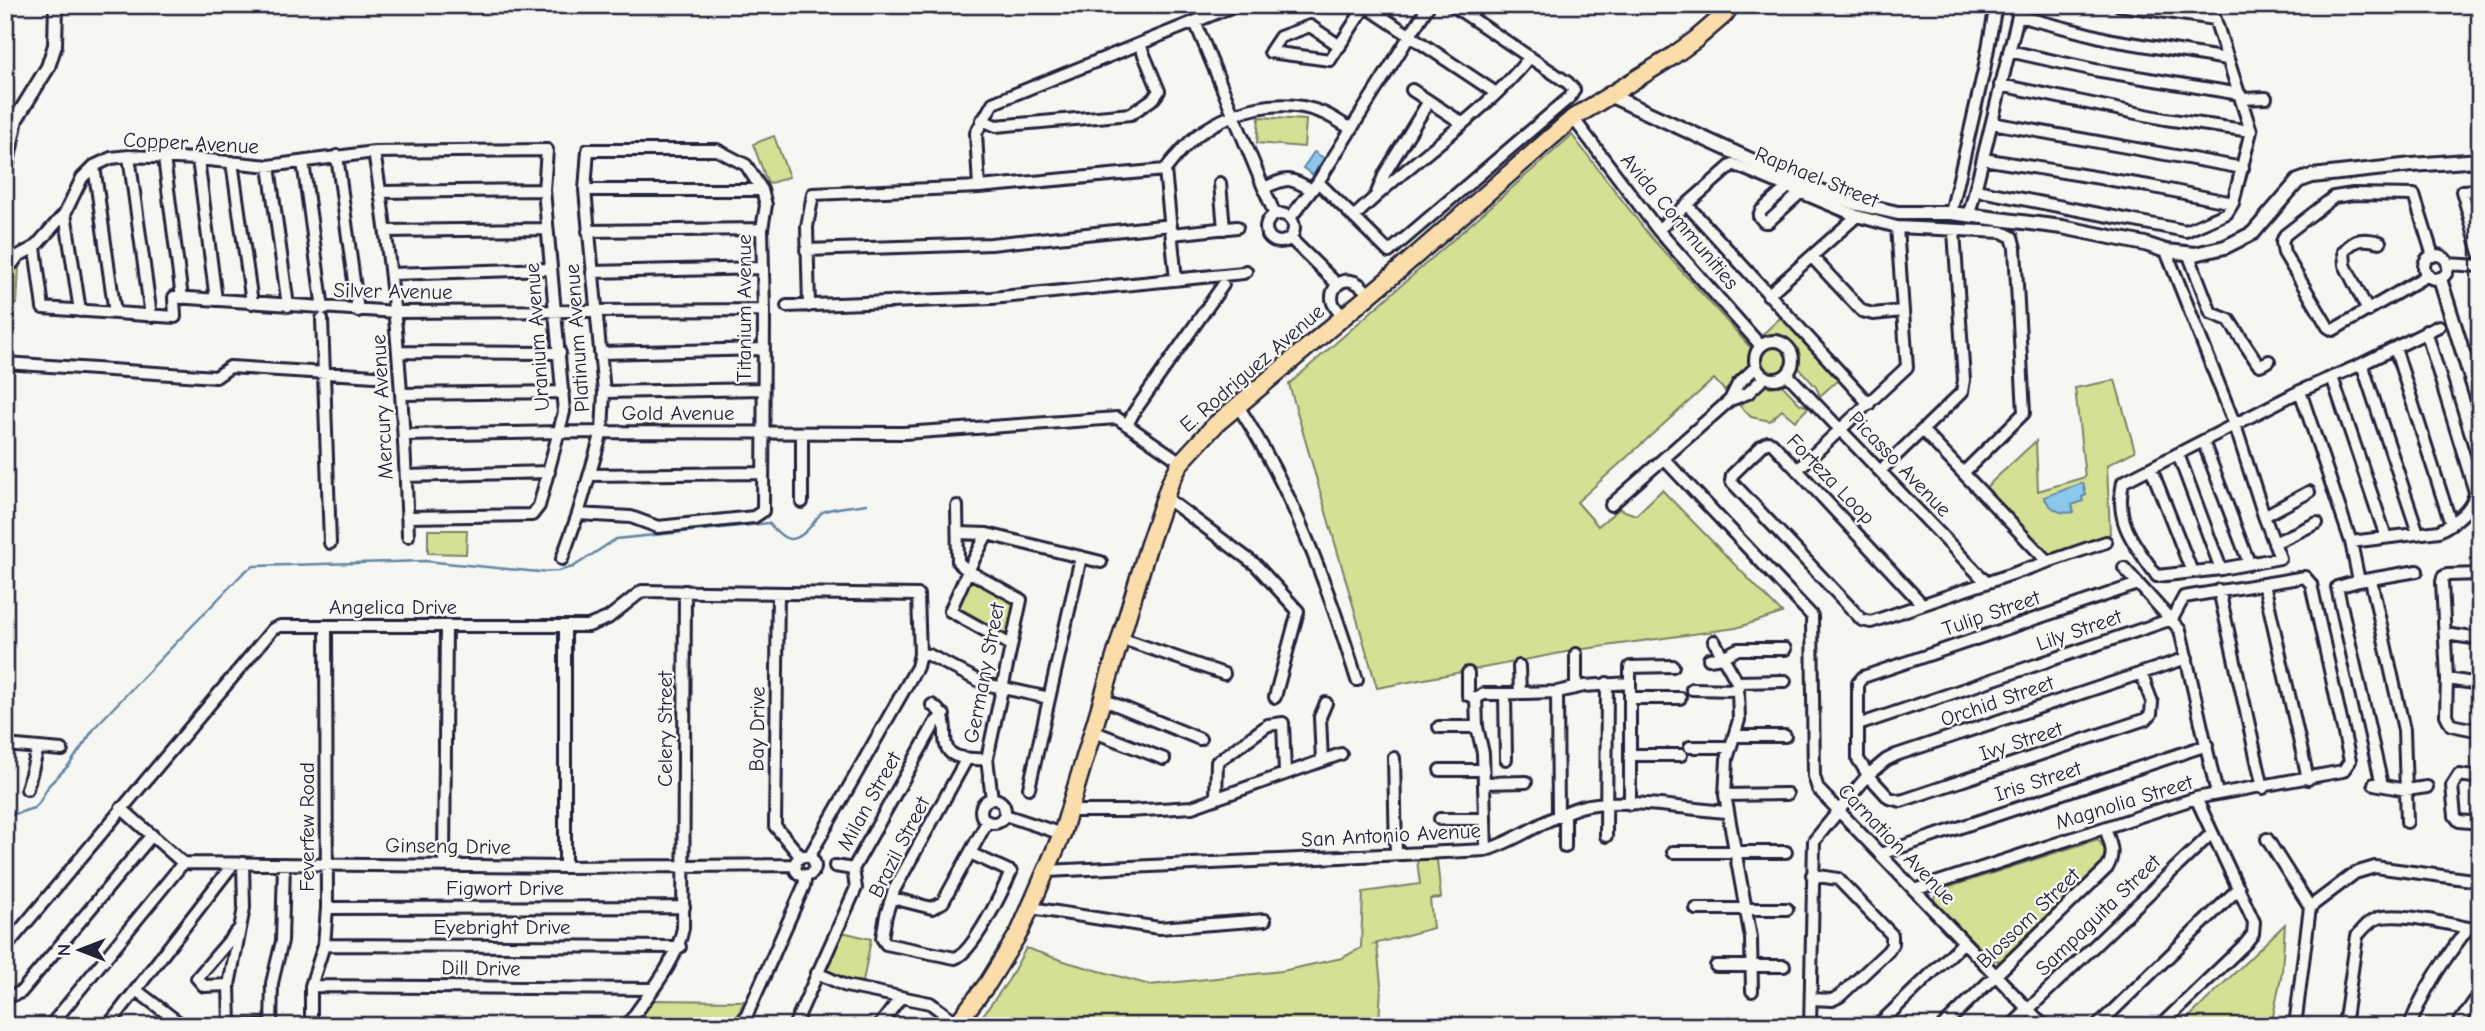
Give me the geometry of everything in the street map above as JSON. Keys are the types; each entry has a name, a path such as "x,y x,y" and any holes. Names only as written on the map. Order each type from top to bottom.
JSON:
{"main road":[{"name":"E. Rodriguez Avenue","path":"956,1025 988,983 1020,931 1062,834 1165,497 1181,462 1199,440 1573,118 1678,52 1724,15 1731,5"}],"street":[{"path":"5,173 16,119 48,67 55,45 56,5"},
{"path":"979,187 976,133 993,103 1236,5"},
{"path":"1340,46 1310,26 1280,37 1270,52 1330,60 1340,46 1365,5 1496,93"},
{"path":"1290,218 1315,186 1429,5"},
{"path":"1264,188 1284,179 1315,186 1354,217 1389,253 1570,97 1574,90 1568,83 1452,5"},
{"path":"1951,212 1996,5"},
{"path":"1976,190 2186,231 2227,213 2233,203 2251,131 2215,19 2119,5"},
{"path":"1969,215 2017,10 2103,38 2227,59"},
{"path":"1195,22 1275,215"},
{"path":"982,120 996,126 1131,114 1158,91 1140,45"},
{"path":"2009,51 2240,97 2266,98"},
{"path":"1354,217 1377,194 1496,93 1530,57"},
{"path":"2000,85 2165,119 2251,131"},
{"path":"1412,90 1462,123"},
{"path":"1609,95 1810,187 1858,204 1898,213 1951,212 2062,227 2166,251 2195,254 2225,247 2253,233 2298,181 2312,176 2480,160"},
{"path":"1377,194 1385,173 1429,101"},
{"path":"809,306 806,250 813,194 979,187 1165,170 1197,135 1234,114 1264,106 1292,106 1321,113 1352,129"},
{"name":"Avida Communities","path":"1573,118 1658,230 1761,345"},
{"path":"1992,123 2243,168"},
{"name":"Copper Avenue","path":"94,166 104,160 128,156 269,166 373,152 547,150"},
{"name":"Uranium Avenue","path":"407,517 532,515 539,506 564,412 544,190 547,150"},
{"name":"Platinum Avenue","path":"562,558 602,432 604,393 584,190 588,150 717,150 746,165 762,190"},
{"name":"Mercury Avenue","path":"373,152 396,312 408,536"},
{"path":"128,156 150,316"},
{"path":"337,156 358,312"},
{"path":"34,247 43,308 175,317 174,297 182,298 164,158"},
{"path":"198,159 216,300"},
{"path":"1983,159 2149,186 2233,203"},
{"path":"232,162 252,303"},
{"path":"303,162 323,314 330,543"},
{"name":"Raphael Street","path":"1687,205 1733,164 1857,216 1897,227 2002,232 2012,237 2015,248 2024,413 1963,473"},
{"path":"13,263 34,247 65,213 82,178 94,166"},
{"path":"94,166 115,313"},
{"path":"269,166 288,306"},
{"path":"1165,170 1176,280"},
{"path":"1220,183 1224,229"},
{"path":"1787,187 1760,211 1759,216 1764,222 1768,222 1800,193"},
{"path":"380,192 544,190"},
{"path":"584,190 762,190"},
{"name":"Titanium Avenue","path":"578,514 631,517 658,527 754,517 763,511 762,229 766,205 762,190"},
{"path":"2480,190 2462,191 2480,253"},
{"path":"2353,194 2414,195 2432,256 2444,258 2448,264 2445,275 2434,277 2333,330 2328,327 2284,253 2281,242 2334,197 2353,194"},
{"path":"1658,230 1687,205 1869,404"},
{"path":"65,213 80,311"},
{"path":"1283,214 1290,218 1294,226 1290,238 1281,242 1274,241 1269,236 1267,223 1275,215 1283,214"},
{"path":"1768,295 1857,216"},
{"path":"1798,470 1907,366 1897,227"},
{"path":"806,250 991,244 1171,230 1237,228"},
{"path":"386,232 547,229"},
{"path":"588,231 762,229"},
{"path":"1880,471 1962,392 1964,380 1954,231"},
{"path":"1290,238 1337,284"},
{"path":"2368,311 2345,265 2344,251 2352,242 2361,239 2380,242"},
{"path":"2166,251 2235,425 2280,558 2221,569 2157,576 2125,529 2120,495 2123,482 2235,425 2300,391 2439,326"},
{"path":"2188,253 2211,313 2229,320 2258,364 2269,361"},
{"path":"2432,256 2424,264 2434,277 2480,407"},
{"path":"1812,257 1862,311 1873,314 1902,310"},
{"path":"2448,264 2480,266"},
{"path":"592,272 763,268"},
{"path":"391,274 551,270"},
{"path":"787,306 992,299 1243,274 1246,271"},
{"path":"1343,317 1332,298 1337,284 1350,280 1360,285 1369,295"},
{"path":"1181,462 1127,425 1223,285"},
{"name":"Silver Avenue","path":"182,298 288,306 323,314 764,310"},
{"path":"2351,542 2439,531 2451,524 2472,504 2475,492 2426,331"},
{"path":"1772,341 1788,347 1793,363 1787,374 1776,379 1765,377 1756,367 1755,356 1761,345 1772,341"},
{"path":"2395,348 2451,524"},
{"path":"600,353 764,349"},
{"path":"399,352 559,353"},
{"path":"5,363 216,377 230,367 375,376"},
{"path":"2362,364 2418,533"},
{"path":"1730,400 1738,384 1756,367"},
{"name":"Picasso Avenue","path":"1787,374 1986,582"},
{"path":"1611,505 1730,400 1748,393 1765,377"},
{"path":"2332,377 2386,537"},
{"path":"604,393 763,389"},
{"path":"2300,391 2351,542 2359,581"},
{"path":"402,394 563,392"},
{"path":"1238,406 1262,442 1307,536 1329,592 1357,680"},
{"name":"Gold Avenue","path":"404,435 560,432 925,432 1117,418 1127,425"},
{"path":"1923,430 2046,561"},
{"path":"802,433 802,502"},
{"path":"2203,441 2249,562"},
{"name":"Forteza Loop","path":"1768,442 1798,470 1922,604 1871,622 1858,617 1730,478 1768,442"},
{"path":"2178,454 2221,569"},
{"name":"Carnation Avenue","path":"1664,459 1806,606 1812,616 1814,780 1818,789 2044,1026"},
{"path":"2151,468 2192,572"},
{"path":"405,476 549,472"},
{"path":"590,475 763,473"},
{"path":"2264,516 2309,492"},
{"path":"1165,497 1256,565 1298,611 1275,697"},
{"path":"957,506 958,562 968,570"},
{"path":"2274,543 2316,523"},
{"path":"958,533 987,534 1101,562"},
{"path":"987,534 950,611 1011,645"},
{"path":"1922,604 2106,542"},
{"path":"1029,788 1081,557"},
{"path":"2124,568 2180,630 2217,794"},
{"name":"Germany Street","path":"968,570 1021,600 987,758 992,799"},
{"path":"2417,571 2337,587 2378,785 2406,790 2452,786"},
{"path":"2480,574 2447,575 2442,579 2447,679 2446,719 2451,726 2480,731"},
{"name":"Magnolia Street","path":"1914,890 2196,799 2343,771 2350,761 2311,583 2305,577 2264,583"},
{"path":"2371,580 2403,730 2407,822"},
{"name":"Tulip Street","path":"1858,725 1858,683 1863,677 2138,583"},
{"path":"2172,620 2184,597 2264,583 2308,779"},
{"path":"2219,590 2263,788"},
{"name":"Angelica Drive","path":"5,948 273,629 283,626 588,626 608,618 642,591 918,595 924,654"},
{"name":"Celery Street","path":"680,947 684,907 685,591"},
{"name":"Bay Drive","path":"778,593 775,826 802,859 800,873 806,875"},
{"name":"Lily Street","path":"1858,725 2172,620"},
{"name":"Feverfew Road","path":"311,1026 311,986 324,945 327,908 326,626"},
{"path":"444,864 446,626"},
{"path":"565,626 565,867"},
{"path":"2445,634 2480,639"},
{"path":"1120,638 1224,674"},
{"path":"1714,641 1737,685 1739,720 1729,747 1724,773 1725,795 1726,812 1747,909 1753,966 1752,991"},
{"path":"1709,659 1738,649 1785,649"},
{"path":"742,1026 804,886 806,875 815,868 813,860 802,859 924,654 985,684 1049,698"},
{"path":"1576,654 1576,687"},
{"name":"Orchid Street","path":"1810,1026 1814,841 1868,775 1896,755 2187,658"},
{"path":"1519,666 1520,693"},
{"path":"1630,804 1630,667 1673,666"},
{"path":"1468,673 1468,695 1476,698 1484,694 1557,692 1607,683 1630,683"},
{"name":"Ivy Street","path":"1868,775 1889,798 1901,801 2146,719 2151,714 2152,702 2141,673"},
{"path":"2447,679 2480,684"},
{"path":"1692,689 1785,681"},
{"path":"1606,835 1607,683"},
{"path":"1557,692 1565,847"},
{"path":"1505,694 1506,759"},
{"path":"1476,698 1483,770 1486,850"},
{"path":"1630,698 1680,698"},
{"path":"1102,699 1200,739"},
{"path":"1322,761 1320,717 1326,703"},
{"path":"932,705 944,715 946,724 943,743 947,750 965,760 987,758"},
{"name":"Milan Street","path":"794,1026 856,888 853,869 935,723 944,715"},
{"path":"1216,798 1217,762 1268,724 1283,723 1285,773"},
{"path":"1858,725 1858,759 1868,775"},
{"path":"1440,727 1478,727"},
{"path":"1092,731 1164,759"},
{"path":"1734,736 1785,736"},
{"path":"5,745 62,750"},
{"name":"Iris Street","path":"1880,854 2207,745"},
{"path":"1690,747 1729,747"},
{"path":"27,789 38,748"},
{"path":"1069,811 1192,807 1340,754"},
{"path":"1630,755 1681,755"},
{"path":"1394,758 1396,854"},
{"name":"Brazil Street","path":"965,760 891,898 883,938 886,944 955,958 966,952 999,899 1011,872 970,853"},
{"path":"1440,770 1483,770"},
{"path":"2480,778 2459,775 2452,786 2455,816 2459,821 2480,824"},
{"path":"1483,783 1526,782"},
{"path":"1725,795 1787,794"},
{"path":"992,799 1003,803 1005,815 1000,821 987,822 982,817 981,810 986,801 992,799"},
{"path":"2160,1026 2253,934 2254,922 2196,799"},
{"name":"San Antonio Avenue","path":"1047,871 1486,850 1582,806 1606,802 1726,812"},
{"path":"50,1026 183,863 121,808"},
{"path":"1005,815 1062,834"},
{"path":"1440,819 1485,819"},
{"path":"891,898 932,908 943,902 987,822"},
{"name":"Blossom Street","path":"1943,1026 2107,868 2113,859 2113,852 2105,828"},
{"name":"Sampaguita Street","path":"2011,1026 2212,833"},
{"path":"5,998 21,992 152,835"},
{"path":"2267,839 2310,907 2295,1026"},
{"path":"1673,852 1786,852"},
{"name":"Ginseng Drive","path":"183,863 565,867 684,866 802,859"},
{"path":"230,1025 229,985 242,926 238,864"},
{"path":"113,1024 136,990 238,864"},
{"path":"136,990 182,1025 269,1026 272,983 282,941 284,864"},
{"path":"835,866 853,869"},
{"path":"2310,907 2355,873 2375,867 2480,881"},
{"path":"1811,999 1832,1000 1840,996 1892,945 1892,935 1839,879 1812,875"},
{"path":"2096,1026 2239,888"},
{"name":"Figwort Drive","path":"327,908 684,907"},
{"path":"1031,908 1159,928 1265,920"},
{"path":"1696,909 1787,909"},
{"path":"2344,1026 2357,936 2365,926 2376,918 2393,915 2474,929"},
{"path":"229,985 204,986 197,978 242,926"},
{"path":"2410,1026 2417,1005 2439,967 2474,929"},
{"path":"1877,1026 1964,942"},
{"name":"Eyebright Drive","path":"324,945 680,947"},
{"path":"626,1026 680,947"},
{"path":"1716,966 1784,966"},
{"path":"817,973 846,986 930,1003 956,1025"},
{"name":"Dill Drive","path":"311,986 652,989"},
{"path":"2457,1026 2480,993"},
{"path":"879,1026 901,997"}],"green space":[{"path":"1259,117 1306,120 1304,147 1257,143"},
{"path":"1572,135 1649,235 1751,348 1749,369 1725,391 1714,379 1577,502 1598,526 1619,509 1636,515 1662,490 1782,613 1736,628 1577,650 1377,688 1289,384"},
{"path":"774,136 789,177 768,184 753,144"},
{"path":"5,265 19,266 17,304 5,304"},
{"path":"1781,317 1839,379 1820,396 1816,387 1799,368 1798,353 1791,342 1780,335 1763,334"},
{"path":"1774,346 1784,350 1788,360 1784,370 1774,374 1764,370 1760,360 1764,350"},
{"path":"2115,380 2135,451 2107,465 2110,534 2048,555 1984,489 2036,441 2038,491 2085,477 2075,388"},
{"path":"1762,384 1771,387 1782,385 1800,404 1809,407 1795,421 1782,410 1770,421 1751,417 1739,405"},
{"path":"428,530 467,530 466,554 428,553"},
{"path":"970,578 1017,601 1008,639 956,609"},
{"path":"2098,839 2107,853 2107,859 2001,961 1993,960 1935,904 1934,898 1940,890"},
{"path":"1417,860 1437,860 1441,898 1430,899 1433,928 1374,944 1377,945 1381,985 1379,1026 975,1026 1008,981 1026,948 1150,985 1282,971 1342,958 1361,948 1363,892 1420,884"},
{"path":"2285,924 2282,972 2271,1026 2180,1026"},
{"path":"842,932 871,939 863,982 848,980 826,971"},
{"path":"651,1000 744,1001 733,1026 634,1026"}],"water":[{"path":"1314,152 1324,158 1313,175 1303,168"},
{"path":"2083,483 2086,495 2082,497 2083,501 2072,505 2074,512 2056,510 2044,497"}],"waterway":[{"path":"5,817 34,808 39,803 49,785 70,764 96,726 245,571 254,566 425,561 539,572 558,571 573,567 616,539 769,523 785,538 795,539 806,532 827,510 867,504"}]}
